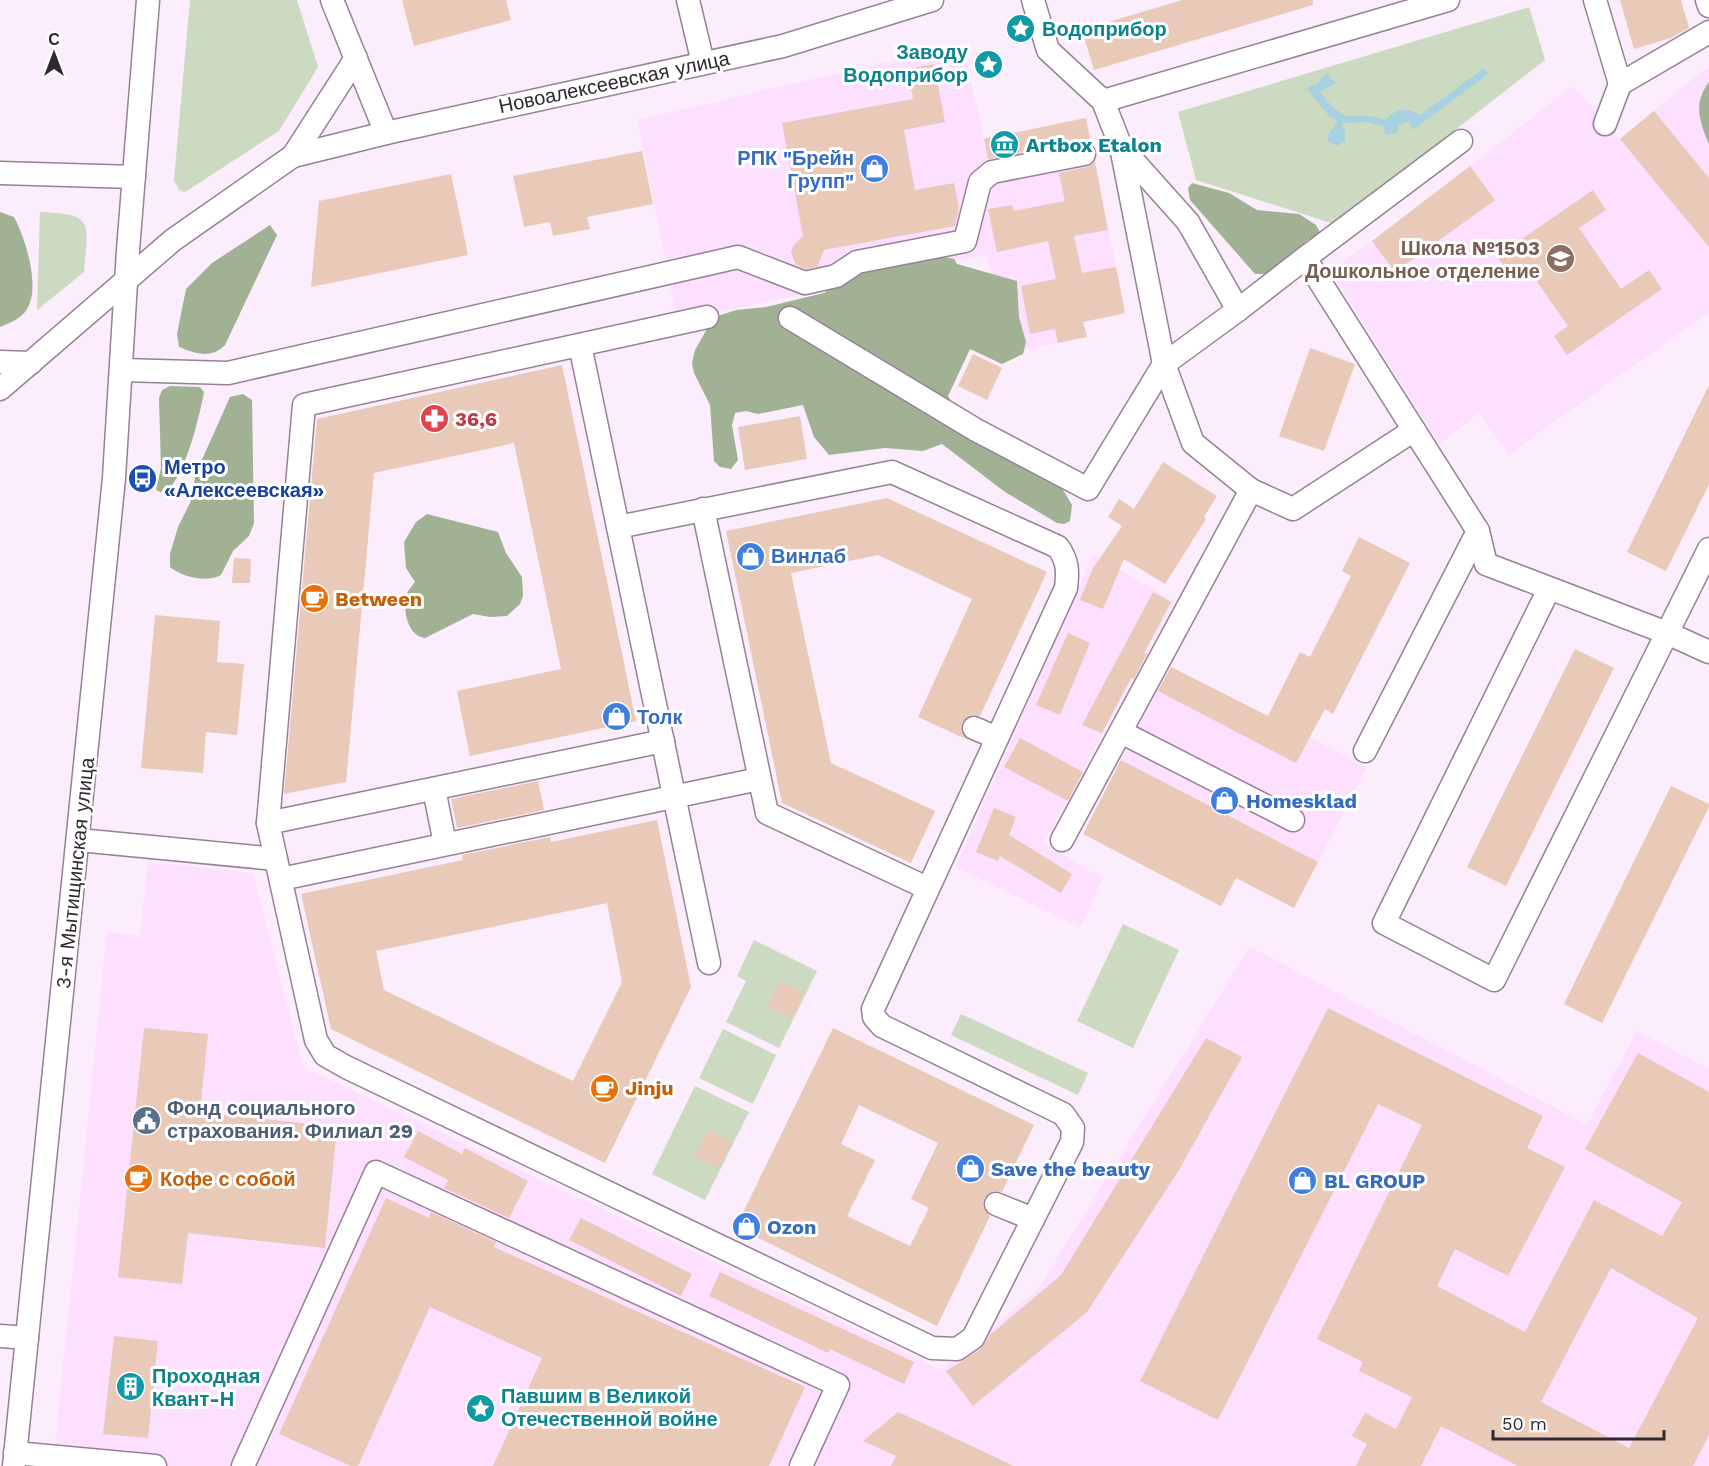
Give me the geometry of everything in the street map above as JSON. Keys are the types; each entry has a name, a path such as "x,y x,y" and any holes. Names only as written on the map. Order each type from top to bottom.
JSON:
{"street":[{"name":"3-я Мытищинская улица","path":"15,1460 79,840 122,370 126,278 148,0"},
{"path":"332,0 386,133"},
{"path":"688,0 703,63"},
{"name":"Новоалексеевская улица","path":"0,389 126,278 173,240 293,156 386,133 783,46 932,0"},
{"path":"1033,0 1048,50 1103,101 1121,147 1164,364 1192,443 1251,490 1293,509 1414,430"},
{"path":"1103,101 1448,0"},
{"path":"1595,0 1620,84 1605,124"},
{"path":"1707,0 1709,6"},
{"path":"1620,84 1709,32"},
{"name":"Новоалексеевская улица","path":"293,156 356,58"},
{"path":"790,318 980,432 1088,489 1164,364 1461,141"},
{"path":"1121,147 1188,222 1238,310"},
{"path":"122,370 228,373 738,257 805,283 836,276 857,262 965,242 980,182 992,172 1084,154"},
{"path":"0,173 134,177"},
{"path":"1305,258 1478,531 1486,564 1667,633 1709,652"},
{"path":"618,527 892,472 1058,547 1068,565 1066,588 875,1002 874,1017 882,1026 1063,1114 1073,1128 1072,1142 973,1338 957,1349 932,1348 330,1060 320,1049 316,1040 268,823 304,405 707,317"},
{"path":"580,345 709,963"},
{"path":"0,362 31,363"},
{"path":"1062,840 1251,490"},
{"path":"703,509 765,808 771,816 927,888"},
{"path":"1365,751 1478,531"},
{"path":"1549,589 1384,923 1494,980 1709,549"},
{"path":"974,728 997,738"},
{"path":"1121,732 1293,820"},
{"path":"268,823 663,741"},
{"path":"79,840 278,869 445,844 759,779"},
{"path":"434,789 445,844"},
{"path":"243,1466 376,1172 838,1385 801,1466"},
{"path":"996,1204 1033,1219"},
{"path":"0,1336 27,1338"},
{"path":"15,1460 155,1466"}],"shaded area":[{"path":"962,44 984,138 1086,118 1125,313 1084,322 1087,337 1010,353 987,254 677,321 638,120"},
{"name":"Школа №1503 Дошкольное отделение","path":"1709,66 1709,312 1509,454 1479,413 1439,444 1331,271 1372,241 1395,272 1494,200 1470,166 1573,86 1620,139"},
{"path":"1093,555 1174,601 1043,844 1103,878 1080,927 956,867"},
{"name":"Homesklad","path":"1170,666 1367,767 1294,908 1236,878 1222,906 1083,834"},
{"path":"148,862 253,873 303,1067 942,1370 1038,1289 1250,947 1587,1125 1637,1031 1709,1069 1709,1466 53,1466 107,932 140,936"}],"green space":[{"path":"190,0 297,0 318,67 279,131 185,192 179,190 174,180"},
{"path":"1529,7 1545,60 1334,224 1196,180 1178,112"},
{"path":"1709,82 1709,144 1700,120 1699,105"},
{"path":"1192,183 1229,193 1257,210 1299,214 1316,225 1322,236 1307,240 1279,274 1255,274 1190,200 1188,188"},
{"path":"0,212 14,217 18,226 30,262 32,288 31,300 25,312 0,327"},
{"path":"40,212 71,215 79,219 84,224 87,242 84,272 37,310"},
{"path":"270,225 277,235 225,345 209,354 179,347 177,334 186,289 212,263"},
{"path":"941,256 954,259 957,264 1017,281 1019,317 1026,342 1023,354 1002,364 970,349 948,396 968,432 1062,488 1072,505 1070,521 1064,524 1057,523 1005,492 942,444 923,451 885,448 829,455 814,437 803,405 758,414 746,411 735,413 732,425 738,460 731,469 720,467 714,461 710,405 694,373 692,363 695,350 711,322 721,315 736,310 766,307 824,293 851,275 881,265 930,260"},
{"path":"170,386 200,387 204,392 195,431 184,463 171,487 163,493 156,490 161,468 159,398 162,390"},
{"path":"243,394 252,400 254,523 249,536 233,551 221,575 209,579 188,576 170,567 170,554 178,527 190,503 196,473 230,397"},
{"path":"427,514 498,532 506,553 522,577 523,596 520,604 507,616 490,617 473,614 425,638 419,636 410,627 405,606 408,592 415,582 406,568 404,542 416,522"},
{"path":"1123,924 1179,950 1133,1048 1077,1021"},
{"path":"754,940 817,971 779,1048 726,1022 746,981 737,976"},
{"path":"961,1014 1088,1073 1078,1095 951,1035"},
{"path":"723,1029 776,1055 753,1104 699,1078"},
{"path":"695,1086 749,1112 705,1200 652,1174"}],"water":[{"path":"1484,68 1488,74 1413,130 1410,123 1405,122 1398,126 1398,133 1385,135 1384,126 1366,122 1343,123 1345,141 1337,146 1328,141 1327,136 1338,121 1329,116 1307,89 1313,84 1315,86 1327,73 1335,83 1320,92 1338,111 1345,115 1386,120 1402,110 1420,115"}],"building":[{"path":"402,0 506,0 511,20 414,46"},
{"path":"1182,0 1313,0 1313,5 1094,70 1082,30"},
{"path":"1620,0 1681,0 1689,28 1671,38 1634,49"},
{"path":"934,64 945,122 904,130 915,190 954,183 959,208 955,226 824,250 817,267 806,269 796,265 791,253 793,246 803,236 782,123 913,99 908,69"},
{"path":"1654,111 1709,178 1709,247 1620,139"},
{"path":"1086,118 1091,143 1081,141 988,159 984,139"},
{"path":"642,151 653,204 587,217 590,229 553,236 550,222 524,227 513,176"},
{"path":"1095,162 1108,230 1074,236 1082,273 1116,267 1125,313 1083,322 1087,337 1058,343 1055,329 1030,334 1021,286 1056,279 1048,241 997,252 988,209 1012,205 1014,211 1065,201 1059,173 1087,167"},
{"path":"1470,166 1495,200 1395,272 1372,241"},
{"path":"451,174 468,255 311,287 319,201"},
{"path":"1593,190 1606,210 1579,228 1621,289 1649,270 1662,289 1567,355 1554,336 1568,326 1526,266 1511,276 1497,256"},
{"path":"1310,348 1355,364 1324,451 1279,436"},
{"path":"973,354 1002,368 987,400 958,386"},
{"path":"562,365 636,721 470,756 457,691 561,669 514,443 374,473 346,782 284,794 317,419"},
{"path":"1709,385 1709,484 1666,571 1627,552"},
{"path":"800,416 807,459 745,470 738,427"},
{"path":"1163,462 1217,496 1204,517 1206,519 1165,584 1124,559 1103,609 1080,600 1093,568 1122,526 1108,517 1119,499 1134,509"},
{"path":"887,498 1047,572 980,716 972,715 962,722 961,730 968,740 918,717 972,599 878,555 791,573 831,763 935,811 911,863 782,803 726,531"},
{"path":"1359,537 1410,563 1333,714 1325,709 1296,763 1158,691 1171,667 1268,716 1300,652 1310,657 1351,576 1342,571"},
{"path":"234,558 251,559 250,583 232,583"},
{"path":"1153,592 1171,602 1144,653 1147,654 1134,679 1131,678 1102,733 1082,725"},
{"path":"155,615 220,621 217,662 244,664 237,735 206,732 203,773 141,768"},
{"path":"1068,633 1090,643 1060,715 1036,705"},
{"path":"1575,649 1614,668 1506,886 1467,867"},
{"path":"1020,738 1083,772 1068,801 1004,767"},
{"path":"1121,760 1318,862 1294,908 1236,878 1221,906 1083,834"},
{"path":"538,781 544,810 457,828 451,799"},
{"path":"1671,786 1709,804 1709,807 1602,1023 1564,1004"},
{"path":"994,808 1016,817 1009,835 1072,874 1061,893 1000,856 998,861 976,852"},
{"path":"657,820 691,987 605,1163 331,1029 301,894 463,860 462,855 550,837 551,842","holes":["607,903 622,982 573,1081 384,990 376,951"]},
{"path":"780,981 804,993 792,1018 768,1007"},
{"path":"1328,1008 1543,1116 1527,1148 1565,1167 1508,1276 1455,1249 1437,1286 1525,1332 1594,1200 1662,1236 1682,1202 1585,1149 1638,1053 1709,1092 1709,1435 1693,1466 1518,1466 1441,1426 1421,1466 1356,1466 1367,1444 1352,1436 1365,1413 1396,1429 1412,1397 1359,1371 1363,1362 1317,1339 1422,1125 1378,1104 1218,1420 1140,1381","holes":["1611,1268 1698,1318 1629,1448 1541,1402"]},
{"path":"144,1028 208,1034 200,1112 337,1127 325,1248 188,1233 182,1284 118,1277"},
{"path":"833,1028 1034,1125 1002,1192 994,1191 984,1198 983,1206 990,1216 937,1326 736,1227","holes":["859,1105 938,1143 911,1199 929,1208 910,1246 847,1216 875,1160 841,1144"]},
{"path":"1206,1038 1242,1057 1179,1170 1087,1312 973,1406 946,1371 981,1349 990,1335 1061,1275"},
{"path":"708,1130 732,1142 719,1167 695,1156"},
{"path":"418,1131 462,1154 465,1148 528,1181 509,1218 444,1188 448,1180 404,1157"},
{"path":"386,1198 429,1218 431,1212 496,1242 494,1247 805,1387 769,1466 493,1466 542,1358 430,1307 358,1466 351,1466 279,1434"},
{"path":"581,1218 692,1274 681,1296 569,1240"},
{"path":"720,1272 914,1362 904,1384 830,1349 828,1353 709,1296"},
{"name":"Проходная Квант-Н","path":"114,1336 158,1341 148,1438 103,1434"},
{"path":"898,1412 1014,1466 891,1466 896,1456 863,1441"}],"place":[{"name":"Водоприбор","path":"1021,29"},
{"name":"Заводу Водоприбор","path":"989,64"},
{"name":"Artbox Etalon","path":"1005,145"},
{"name":"РПК \"Брейн Групп\"","path":"875,169"},
{"name":"Школа №1503 Дошкольное отделение","path":"1561,259"},
{"name":"36,6","path":"434,419"},
{"name":"Метро «Алексеевская»","path":"143,479"},
{"name":"Винлаб","path":"750,556"},
{"name":"Between","path":"314,599"},
{"name":"Толк","path":"616,717"},
{"name":"Homesklad","path":"1225,801"},
{"name":"Jinju","path":"604,1088"},
{"name":"Фонд социального страхования. Филиал 29","path":"146,1120"},
{"name":"Save the beauty","path":"970,1169"},
{"name":"Кофе с собой","path":"139,1179"},
{"name":"BL GROUP","path":"1303,1181"},
{"name":"Ozon","path":"746,1227"},
{"name":"Проходная Квант-Н","path":"131,1387"},
{"name":"Павшим в Великой Отечественной войне","path":"480,1408"}]}
